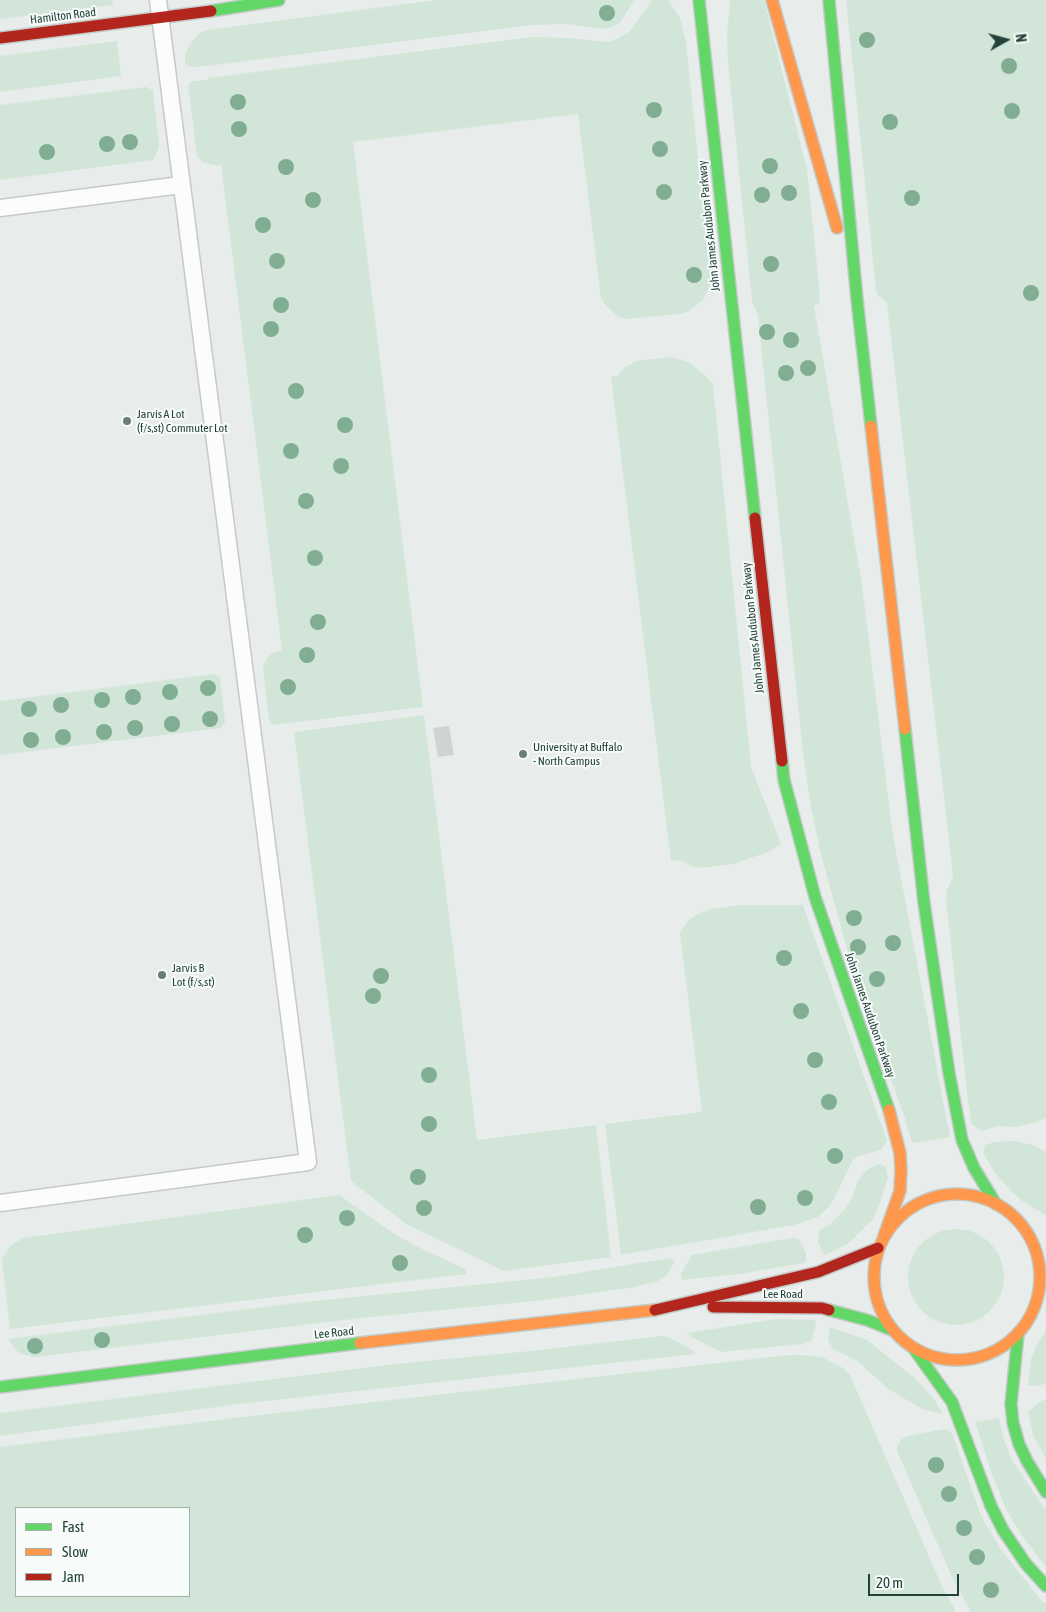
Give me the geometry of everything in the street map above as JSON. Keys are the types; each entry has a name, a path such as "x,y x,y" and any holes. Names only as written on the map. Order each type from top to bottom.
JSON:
{"main road":[{"name":"Hamilton Road","path":"0,38 242,7 279,0"},
{"name":"John James Audubon Parkway","path":"699,0 784,780 815,897 893,1122 901,1170 900,1191 884,1236"},
{"path":"772,0 857,299"},
{"path":"829,0 857,299 924,903 949,1073 962,1140 974,1168 996,1204"},
{"path":"914,1349 940,1359 968,1360 996,1351 1007,1344 1018,1334 1031,1314 1038,1296 1040,1282 1034,1246 1022,1226 1008,1212 996,1204 969,1195 955,1193 927,1199 914,1205 893,1224 878,1248 874,1262 874,1291 878,1305 892,1330 914,1349 952,1402 991,1506 1003,1530 1026,1564 1046,1586"},
{"path":"1022,1226 1038,1233"},
{"name":"Lee Road","path":"0,1387 276,1352 607,1317 671,1307 818,1272 878,1248"},
{"path":"1031,1314 1046,1304"},
{"name":"Lee Road","path":"671,1307 822,1308 867,1320 892,1330"},
{"path":"1018,1334 1011,1404 1012,1423 1027,1462 1046,1492"}],"lane":[{"path":"0,1203 308,1162 158,0"},
{"path":"0,208 181,185"}],"green space":[{"path":"0,0 112,0 113,5 0,19"},
{"path":"436,0 634,0 620,23 609,28 601,29 567,24 532,25 207,66 192,67 185,64 185,55 190,44 201,32 207,30"},
{"path":"652,0 668,0 680,18 686,42 711,283 703,300 689,311 680,314 626,319 619,317 601,299 578,114 353,142 423,707 272,725 269,720 263,668 266,659 271,654 282,650 221,165 204,163 197,156 188,85 192,81 208,80 208,78 532,37 570,38 606,42 615,40 630,31"},
{"path":"730,0 764,0 807,169 820,295 819,303 814,306 862,585 893,836 950,1137 912,1143 904,1115 858,989 820,851 811,807 803,753 758,316 752,301 728,62 727,35"},
{"path":"846,0 1046,0 1046,1118 1038,1122 1016,1127 998,1126 982,1131 972,1125 968,1102 946,899 947,890 953,876 887,303 877,294 876,290"},
{"path":"117,41 121,76 0,92 0,56"},
{"path":"146,87 153,90 159,144 153,160 0,180 0,105"},
{"path":"672,357 690,363 713,384 751,767 781,844 768,852 733,864 702,868 691,866 680,860 671,861 611,377 617,376 625,367 637,361"},
{"path":"215,674 220,677 225,722 221,728 0,755 0,701"},
{"path":"424,715 477,1140 596,1125 611,1257 504,1271 406,1224 351,1181 294,732"},
{"path":"741,905 803,905 887,1141 881,1150 858,1156 852,1161 833,1201 818,1217 794,1225 621,1255 605,1124 702,1112 680,933 691,918 700,913 711,909"},
{"path":"1015,1141 1033,1145 1046,1152 1046,1215 1022,1201 1012,1192 995,1173 983,1153 985,1145 994,1142"},
{"path":"880,1164 886,1167 888,1177 880,1203 872,1220 849,1243 825,1255 823,1254 818,1242 819,1231 830,1224 845,1209 851,1200 858,1181 864,1173 871,1167"},
{"path":"339,1195 393,1233 467,1270 466,1274 10,1329 2,1259 10,1246 23,1238"},
{"path":"956,1229 974,1233 990,1243 1000,1259 1004,1277 1000,1295 990,1311 974,1321 956,1325 938,1321 922,1311 912,1295 908,1277 912,1259 922,1243 938,1233"},
{"path":"793,1238 799,1239 806,1253 804,1263 739,1274 682,1280 681,1274 692,1255"},
{"path":"670,1258 675,1261 667,1275 658,1281 634,1287 545,1300 361,1318 36,1357 18,1352 8,1339 304,1302 553,1277"},
{"path":"776,1319 815,1320 816,1324 812,1340 803,1344 721,1352 687,1333"},
{"path":"830,1327 867,1340 916,1379 935,1400 942,1413 922,1409 890,1390 859,1362 833,1349 828,1340"},
{"path":"1046,1330 1046,1384 1028,1385 1031,1359 1035,1348"},
{"path":"662,1336 668,1337 694,1351 695,1354 239,1404 0,1436 0,1413 395,1364"},
{"path":"788,1355 822,1357 843,1368 850,1375 941,1584 956,1612 0,1612 0,1447 242,1417"},
{"path":"1046,1399 1046,1459 1033,1435 1028,1412 1039,1402"},
{"path":"999,1418 1004,1440 1012,1460 1046,1511 1046,1567 1022,1536 1007,1511 992,1474 975,1422"},
{"path":"945,1429 952,1433 982,1518 1002,1551 1046,1604 1046,1612 971,1612 951,1575 897,1451 898,1444 908,1436"}],"building":[{"path":"449,726 454,755 438,757 433,728"}],"traffic: fast":[{"path":"211,11 279,0"},
{"path":"699,0 755,518"},
{"path":"829,0 871,426"},
{"path":"905,729 924,903 949,1073 962,1140 974,1168 996,1204"},
{"path":"782,761 784,780 815,897 889,1110"},
{"path":"829,1310 867,1320 892,1330"},
{"path":"1018,1334 1011,1404 1013,1423 1019,1444 1027,1461 1046,1492"},
{"path":"0,1387 360,1343"},
{"path":"914,1349 952,1402 991,1506 1003,1530 1026,1564 1046,1586"}],"traffic: slow":[{"path":"772,0 837,228"},
{"path":"871,426 905,729"},
{"path":"884,1236 900,1191 901,1170 900,1153 889,1110"},
{"path":"965,1194 989,1200 1016,1218 1034,1245 1039,1261 1040,1277 1039,1293 1034,1309 1016,1336 1003,1346 981,1357 949,1360 925,1354 904,1341 893,1330 877,1301 874,1269 880,1245 893,1224 904,1213 933,1197 965,1194"},
{"path":"360,1343 655,1310"}],"traffic: jam":[{"path":"0,38 211,11"},
{"path":"755,518 782,761"},
{"path":"655,1310 818,1272 878,1248"},
{"path":"713,1307 822,1308 829,1310"}],"place":[{"name":"Jarvis A Lot (f/s,st) Commuter Lot","path":"127,421"},
{"name":"University at Buffalo - North Campus","path":"523,754"},
{"name":"Jarvis B Lot (f/s,st)","path":"162,975"}]}
